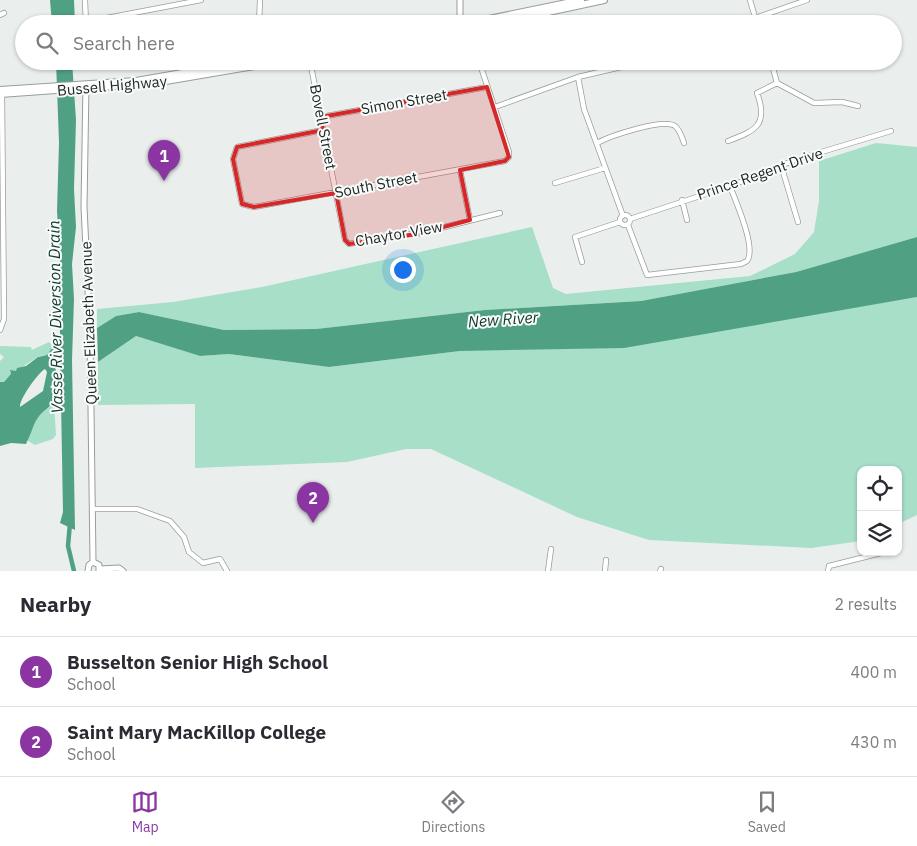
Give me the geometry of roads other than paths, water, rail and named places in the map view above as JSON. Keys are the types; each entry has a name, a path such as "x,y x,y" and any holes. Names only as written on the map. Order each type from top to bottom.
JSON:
{"main road":[{"path":"510,15 581,0"},
{"path":"535,15 604,0"},
{"name":"Bussell Highway","path":"1,92 86,87 200,70"},
{"name":"Bussell Highway","path":"86,87 154,83 222,70"}],"street":[{"path":"85,0 86,15"},
{"path":"126,15 200,0"},
{"path":"259,15 260,0"},
{"path":"460,0 460,15"},
{"path":"750,0 754,15"},
{"path":"764,15 807,0"},
{"name":"Bovell Street","path":"312,70 336,193"},
{"path":"482,70 494,107 578,77 608,70"},
{"path":"773,70 777,83 814,103 842,102 858,106"},
{"path":"578,77 584,109 623,216 620,222 575,237 582,262"},
{"path":"728,140 746,134 759,123 763,112 757,93 777,83"},
{"name":"Queen Elizabeth Avenue","path":"86,87 84,207 90,332 94,509 93,562"},
{"name":"Simon Street","path":"321,117 487,87"},
{"path":"1,92 1,328"},
{"name":"South Street","path":"323,130 237,147 233,158 242,204 254,207 505,161 509,157 494,107"},
{"path":"597,143 610,136 663,123 670,124 679,130 684,143"},
{"name":"Prince Regent Drive","path":"630,219 682,200 730,186 781,165 891,131"},
{"path":"781,165 798,222"},
{"path":"555,183 605,168"},
{"path":"460,170 470,220"},
{"path":"623,216 626,215 630,219 628,225 647,274 741,264 747,261 750,252 743,220 730,186"},
{"name":"Chaytor View","path":"336,193 345,240 349,244 398,234 417,234 500,213"},
{"path":"682,200 687,220"},
{"path":"620,222 624,226 628,225"},
{"path":"94,509 137,509 170,521 184,537 189,552 203,563 220,559 227,571"},
{"path":"548,571 551,548"},
{"path":"828,571 829,566 839,562 867,556"},
{"path":"605,571 606,560"},
{"path":"88,571 89,565 93,562 99,565 99,570 119,568 123,571"}],"water":[{"path":"50,0 74,0 75,15 51,15"},
{"path":"56,70 73,70 76,120 74,189 76,227 72,264 74,299 72,360 75,530 60,523 63,512 60,345 63,345 63,341 53,354 56,371 52,376 55,381 50,387 54,390 54,403 41,413 26,444 11,443 0,446 0,382 4,382 11,374 10,370 16,371 17,368 26,366 38,357 47,355 60,337 60,258 57,211 59,143","holes":["45,369 47,372 43,391 20,407 26,392"]},
{"name":"New River","path":"917,237 917,297 624,348 460,351 329,367 229,354 200,356 136,336 98,362 97,328 116,316 139,312 224,330 316,329 485,310 641,301 796,272"}],"waterway":[{"name":"Vasse River Diversion Drain","path":"70,523 68,546 74,571"}],"place":[{"name":"Busselton Senior High School","path":"164,181"},
{"name":"Saint Mary MacKillop College","path":"313,523"}]}
